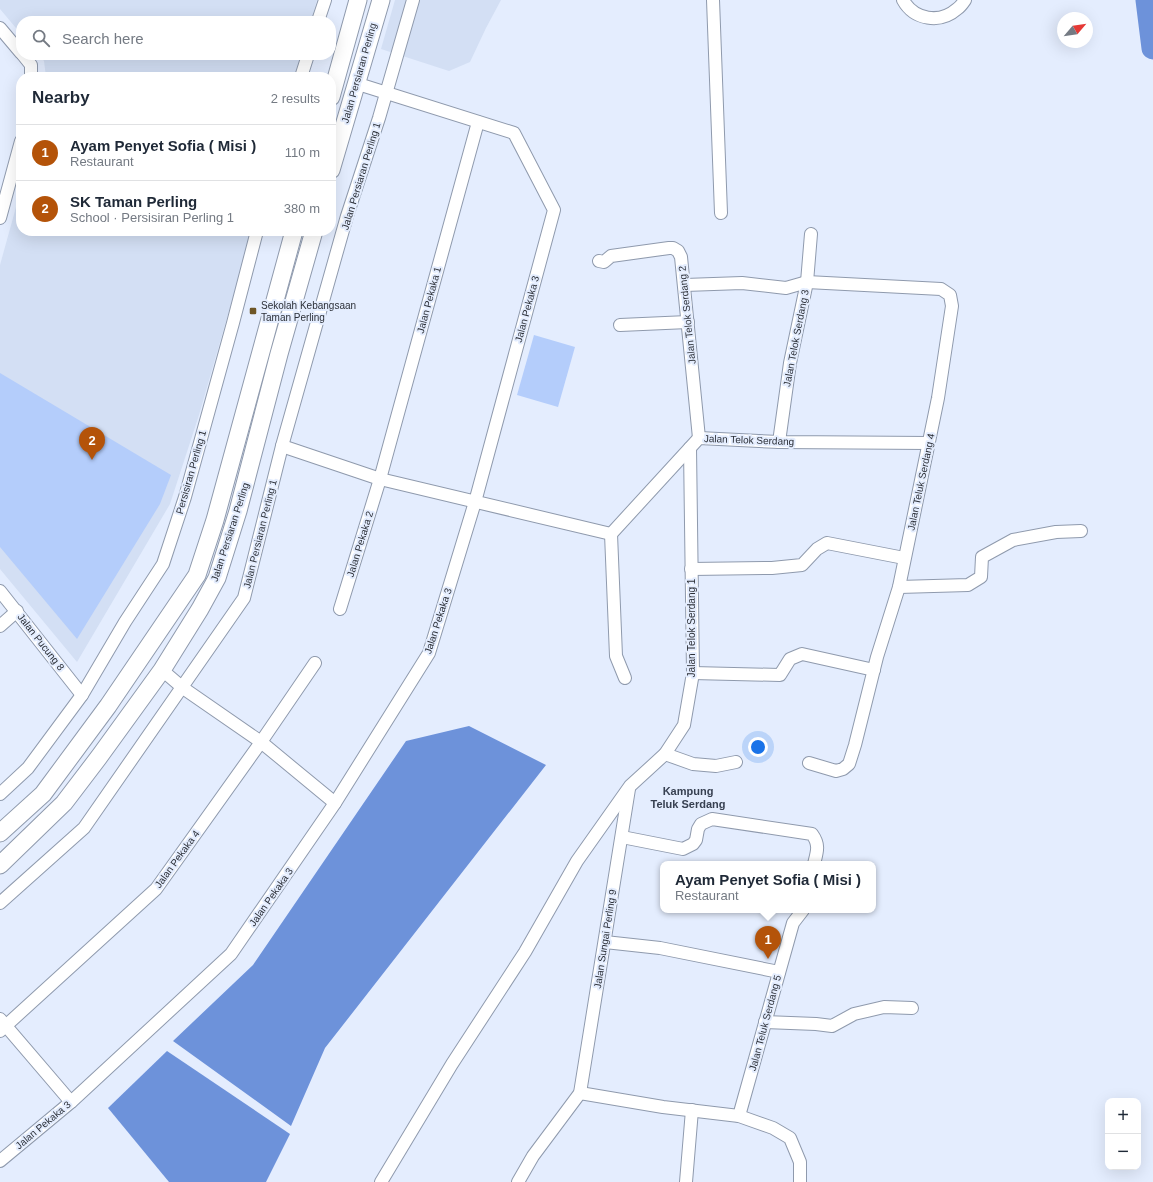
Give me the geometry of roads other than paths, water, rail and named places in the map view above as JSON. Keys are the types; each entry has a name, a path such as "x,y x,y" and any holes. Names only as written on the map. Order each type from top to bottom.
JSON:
{"main road":[{"name":"Jalan Persiaran Perling","path":"336,79 358,0"},
{"name":"Jalan Persiaran Perling","path":"336,152 355,83 381,0"},
{"name":"Jalan Persiaran Perling","path":"0,833 43,794 108,706 197,574 215,520 293,236"},
{"name":"Jalan Persiaran Perling","path":"0,865 64,803 100,757 162,670 200,609 217,578 238,511 277,362 313,236"}],"street":[{"path":"320,16 325,0"},
{"path":"386,93 413,0"},
{"path":"712,0 721,213"},
{"path":"903,0 910,9 921,16 934,18 945,17 957,9 965,0"},
{"path":"0,28 16,47"},
{"path":"27,60 31,65 31,72"},
{"path":"303,72 306,60"},
{"name":"Jalan Pekaka 3","path":"0,1161 71,1102 231,954 335,803 429,653 475,502 554,210 514,133 355,83"},
{"name":"Jalan Persiaran Perling 1","path":"0,903 84,828 183,688 244,598 282,446 347,216 386,93"},
{"name":"Jalan Pekaka 1","path":"380,479 478,122"},
{"path":"0,218 16,159"},
{"name":"Jalan Telok Serdang 3","path":"779,442 790,363 807,282 811,234"},
{"name":"Persisiran Perling 1","path":"82,695 125,622 163,564 187,490 256,236"},
{"name":"Jalan Telok Serdang 2","path":"599,261 604,262 610,256 674,248 678,251 681,257 685,285 699,438"},
{"name":"Jalan Teluk Serdang 4","path":"685,285 742,283 786,288 807,282 941,289 950,296 952,306 938,398 899,587 874,670 855,745 849,764 844,769 836,772 809,763"},
{"path":"620,325 688,322"},
{"name":"Jalan Telok Serdang","path":"611,534 699,438 779,442 929,443"},
{"path":"282,446 380,479 611,534 616,656 625,678"},
{"name":"Jalan Telok Serdang 1","path":"381,1182 452,1064 525,952 577,861 630,786 665,754 684,726 693,673 690,448"},
{"name":"Jalan Pekaka 2","path":"340,609 380,479"},
{"path":"899,587 968,584 981,577 982,557 1013,540 1056,532 1081,531"},
{"path":"691,569 772,568 802,565 817,549 827,543 904,558"},
{"name":"Jalan Pucung 8","path":"0,591 82,695"},
{"path":"0,626 17,611"},
{"path":"693,673 780,675 790,659 802,654 874,670"},
{"name":"Jalan Pekaka 4","path":"2,1026 156,888 261,742 315,663"},
{"path":"162,670 183,688 261,742 335,803"},
{"path":"1,791 28,768 82,695"},
{"path":"665,754 693,764 716,766 736,762"},
{"name":"Jalan Sungai Perling 9","path":"580,1093 630,786"},
{"path":"622,837 683,848 693,844 696,840 698,829 701,824 712,819 812,834 816,840 817,848 815,861"},
{"name":"Jalan Teluk Serdang 5","path":"739,1116 793,923 800,913"},
{"path":"605,942 665,949 779,972"},
{"path":"765,1022 832,1026 854,1014 869,1010 884,1007 912,1008"},
{"path":"2,1026 71,1102"},
{"path":"518,1182 533,1156 580,1093 662,1107 739,1116 774,1128 790,1138 800,1162 800,1182"},
{"path":"686,1182 692,1110"}],"waterway":[{"path":"1147,0 1153,48"}],"place":[{"name":"Sekolah Kebangsaan Taman Perling","path":"253,311"},
{"name":"SK Taman Perling","path":"92,460"},
{"name":"Ayam Penyet Sofia ( Misi )","path":"768,959"}],"district":[{"name":"Kampung Teluk Serdang","path":"688,797"}]}
